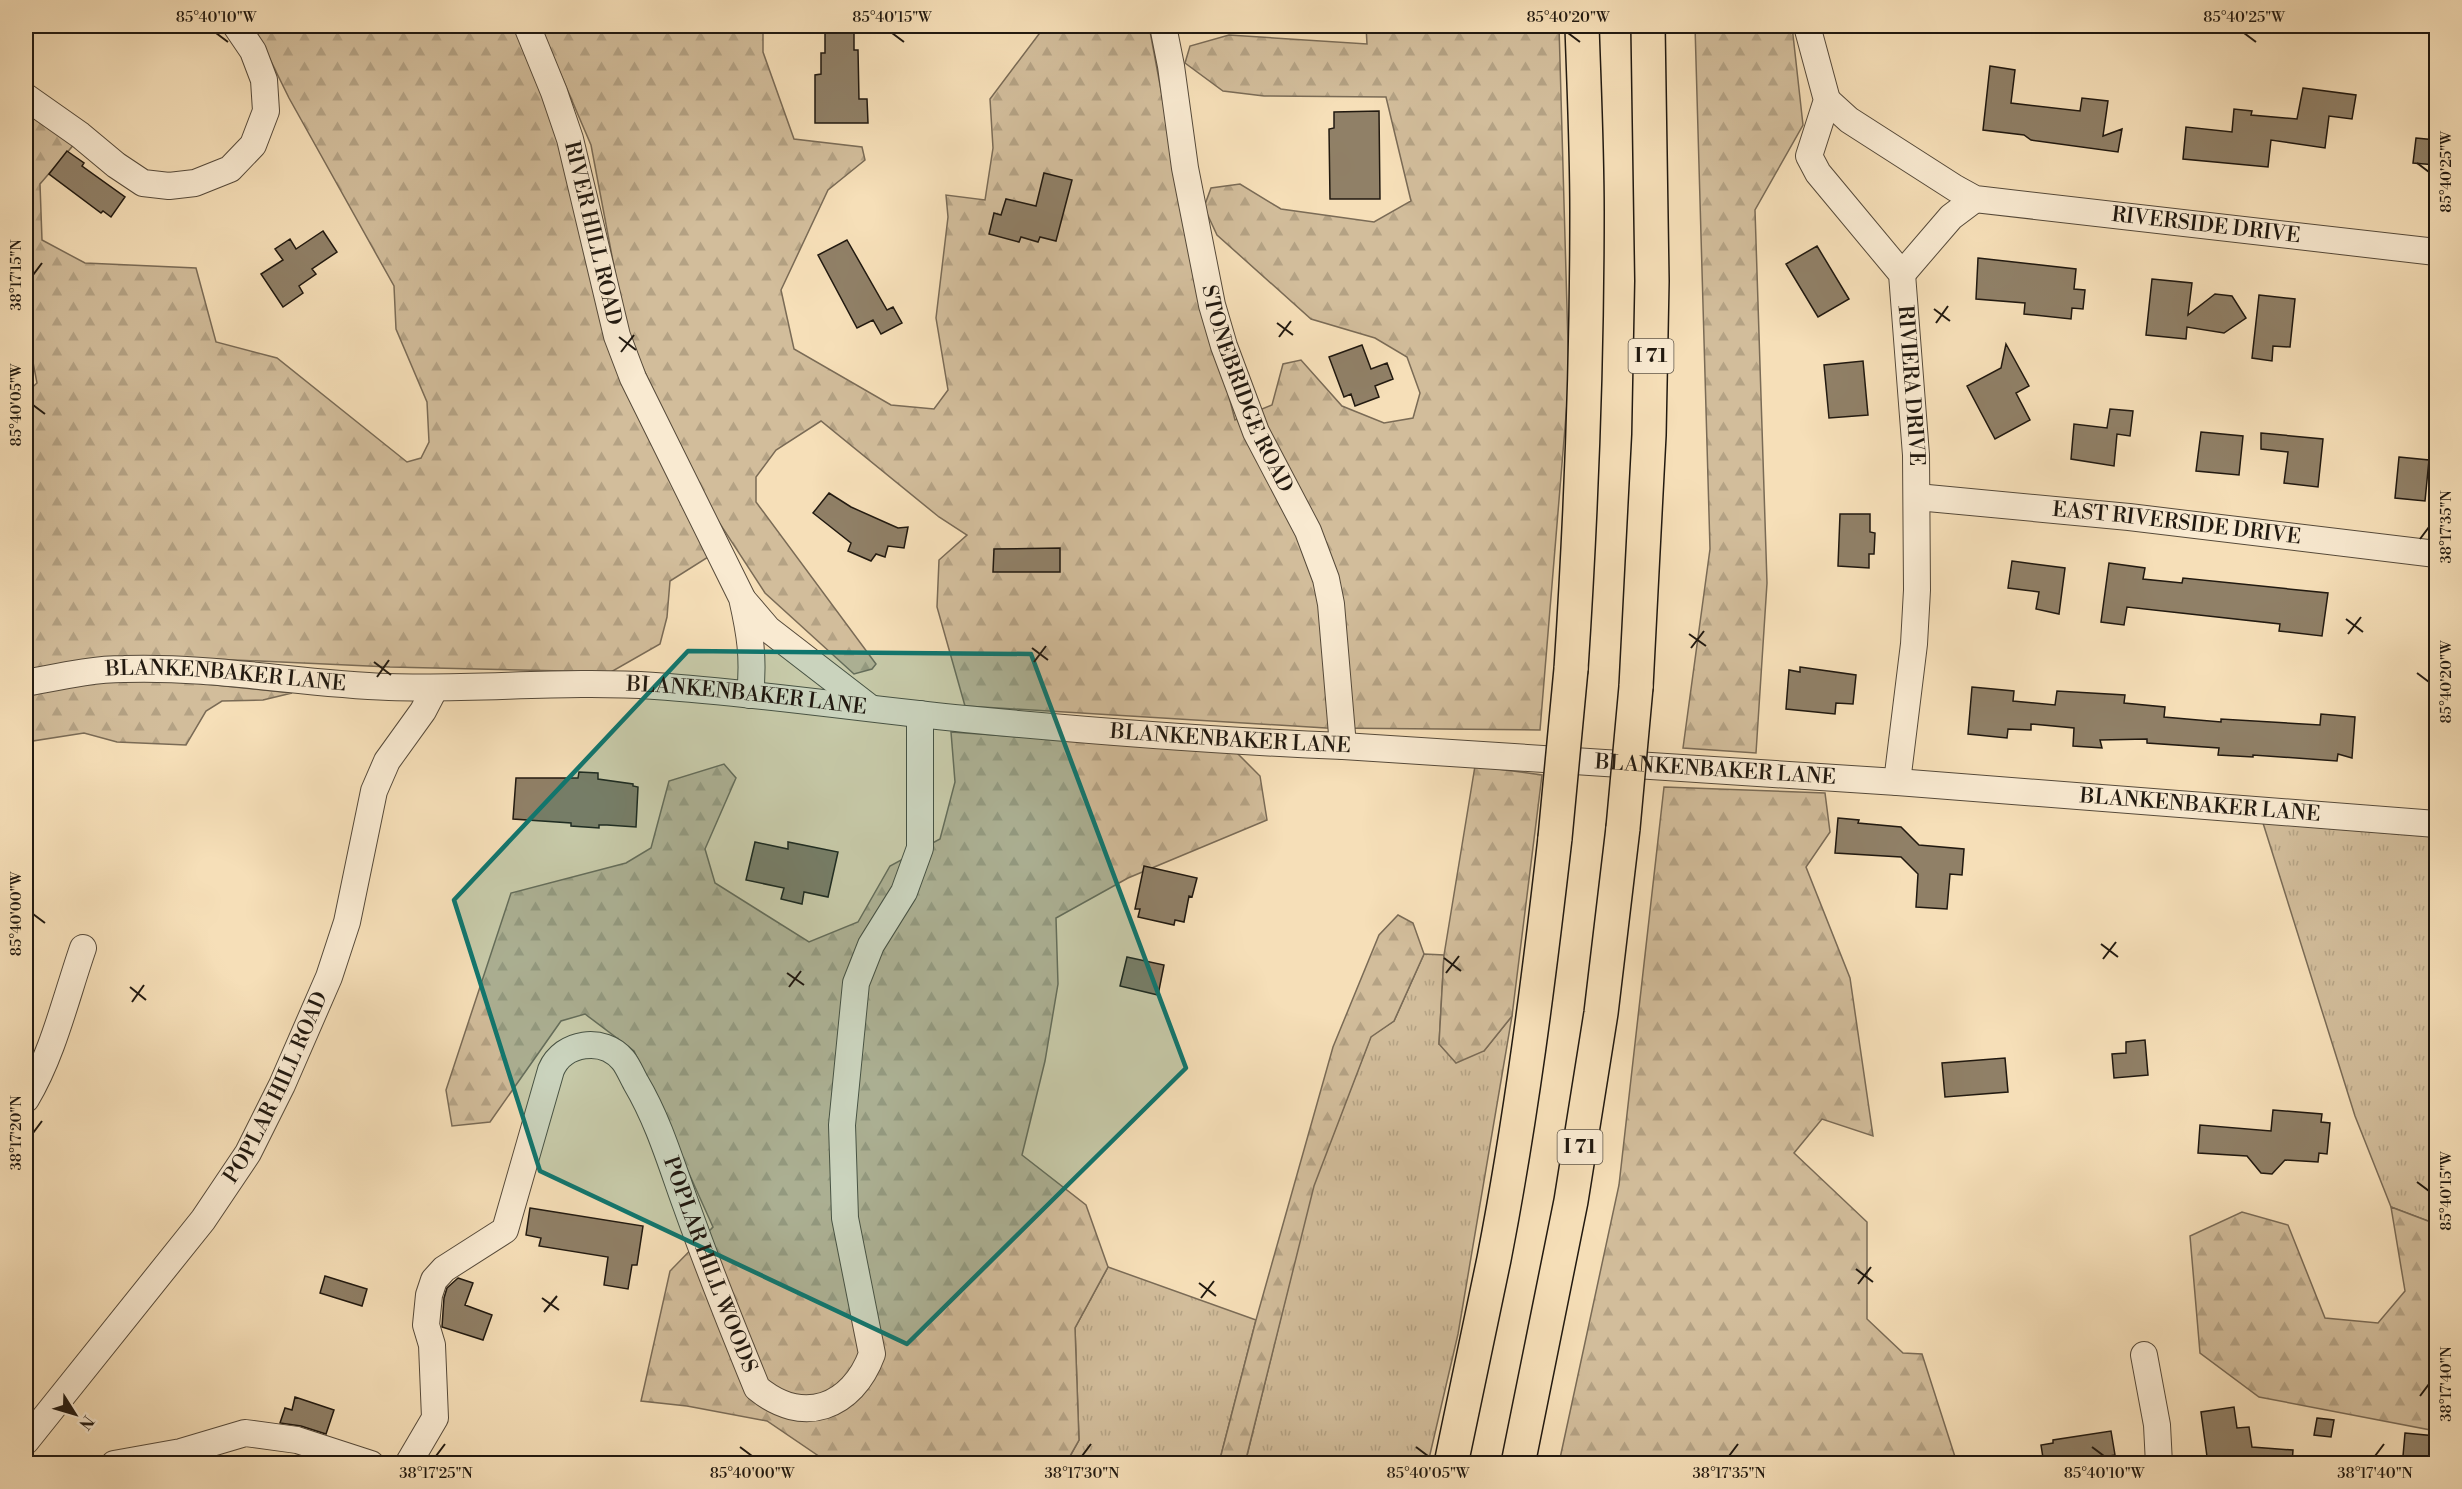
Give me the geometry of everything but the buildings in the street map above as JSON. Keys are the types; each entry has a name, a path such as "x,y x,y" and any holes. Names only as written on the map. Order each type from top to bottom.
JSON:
{"highway":[{"path":"1451,1464 1494,1258 1507,1181 1539,978 1555,837 1580,531 1585,385 1587,209 1582,26"},
{"name":"I 71","path":"1518,1464 1573,1189 1601,1013 1623,828 1636,687 1650,423 1652,281 1648,26"}],"street":[{"path":"26,97 143,183 168,186 195,183 230,169 253,145 266,111 264,80 253,51 236,26"},
{"name":"RIVER HILL ROAD","path":"527,26 570,139 601,266 609,313 617,336 638,388 742,598 751,636 753,663 750,695"},
{"name":"STONEBRIDGE ROAD","path":"1163,26 1185,168 1212,305 1224,346 1256,432 1308,531 1326,579 1331,603 1343,746"},
{"path":"1807,26 1827,100"},
{"name":"RIVERSIDE DRIVE","path":"1827,100 1849,120 1955,188 1976,198 2436,252"},
{"name":"RIVIERA DRIVE","path":"1827,100 1809,156 1818,173 1902,274 1917,497 1914,644 1897,782"},
{"path":"1902,274 1951,217 1976,198"},
{"name":"EAST RIVERSIDE DRIVE","path":"1917,497 2129,517 2436,554"},
{"name":"RIVER HILL ROAD","path":"742,598 768,629 870,708"},
{"name":"BLANKENBAKER LANE","path":"26,683 123,669 190,669 294,681 435,688 584,683 653,686 920,714 1264,743 1343,746 1897,782 2436,824"},
{"name":"POPLAR HILL ROAD","path":"26,1441 203,1220 248,1153 282,1085 329,977 350,913 374,791 387,761 423,711 435,688"},
{"name":"POPLAR HILL WOODS","path":"408,1464 435,1418 432,1345 426,1325 429,1295 434,1280 444,1269 505,1230 551,1070 563,1053 578,1046 594,1044 609,1049 622,1059 652,1111 720,1299 757,1388 768,1397 786,1405 805,1408 823,1406 840,1399 854,1388 865,1373 872,1354 845,1218 842,1125 856,983 871,945 904,892 920,848 920,714"},
{"path":"26,1099 36,1082 46,1056 84,948"},
{"path":"2144,1355 2157,1425 2159,1464"},
{"path":"114,1464 181,1452 245,1433 297,1440 371,1464"}],"highlighted area":[{"path":"688,651 1031,654 1186,1068 907,1344 540,1171 454,900"}],"green space":[{"path":"247,26 519,26 554,110 588,258 713,554 670,581 667,617 660,644 611,672 390,667 213,659 78,662 26,670 26,393 37,383 26,326 26,105 76,142 40,184 42,240 85,263 196,268 216,342 277,358 407,462 421,458 429,442 427,402 396,329 394,286 289,98 259,37"},
{"path":"540,26 763,26 763,52 794,139 862,147 865,160 828,190 781,290 794,349 891,405 934,409 948,390 936,318 948,217 946,195 985,200 993,148 990,99 1045,26 1149,26 1190,245 1235,420 1272,405 1283,364 1301,360 1342,406 1384,423 1413,418 1420,393 1407,357 1375,338 1311,319 1217,235 1204,207 1211,188 1240,184 1281,209 1374,222 1411,201 1386,97 1264,96 1223,91 1185,63 1190,46 1229,35 1367,44 1366,26 1559,26 1569,379 1540,730 1326,728 965,706 937,607 939,560 967,535 939,517 821,421 776,450 756,477 756,502 876,664 872,669 854,674 765,593 698,490 626,330 591,145"},
{"path":"1695,26 1792,26 1803,125 1755,210 1767,583 1756,753 1683,748 1710,549"},
{"path":"147,678 292,693 263,700 222,701 206,711 186,745 117,742 84,733 26,742 26,693 92,680"},
{"path":"951,732 1236,752 1260,776 1267,820 1128,878 1056,918 1058,984 1045,1061 1022,1155 1086,1205 1108,1267 1075,1328 1079,1440 1066,1463 829,1463 767,1421 687,1406 641,1401 670,1271 713,1227 634,1051 585,1014 561,1021 490,1122 452,1126 446,1090 511,893 626,863 651,848 669,781 724,764 736,778 705,849 715,883 809,942 858,922 890,866 940,839 955,782"},
{"path":"1475,766 1542,775 1512,1016 1484,1051 1456,1063 1439,1044 1444,955"},
{"path":"1664,787 1825,793 1830,832 1806,867 1850,978 1873,1136 1822,1119 1794,1153 1867,1222 1867,1319 1903,1353 1922,1354 1957,1463 1559,1463 1619,1185"},
{"path":"2263,823 2436,837 2436,1224 2391,1207 2355,1116"},
{"path":"1398,915 1413,923 1424,954 1394,1021 1371,1037 1314,1186 1245,1463 1219,1463 1256,1320 1333,1047 1379,935"},
{"path":"1424,954 1444,955 1439,1044 1484,1051 1512,1016 1458,1334 1428,1463 1245,1464 1313,1186 1371,1036 1394,1021"},
{"path":"2391,1207 2436,1224 2436,1431 2259,1397 2200,1353 2190,1236 2242,1212 2288,1225 2325,1318 2378,1323 2405,1291"},
{"path":"1108,1267 1256,1320 1219,1463 1066,1464 1079,1440 1075,1328"}]}
